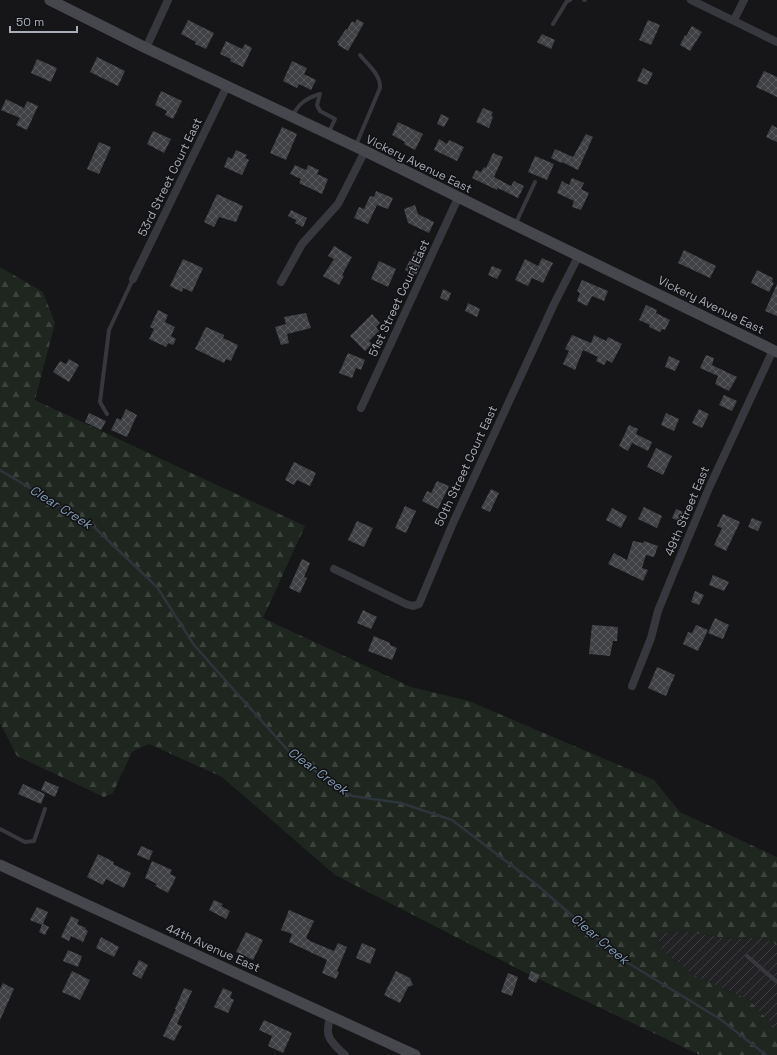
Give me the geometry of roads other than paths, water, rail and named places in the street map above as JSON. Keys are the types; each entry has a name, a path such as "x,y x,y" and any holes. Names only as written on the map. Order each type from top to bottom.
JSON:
{"street":[{"name":"Vickery Avenue East","path":"50,0 146,48 360,149 515,226 579,255 775,351"},
{"path":"146,48 168,0"},
{"path":"691,0 777,42"},
{"path":"734,20 744,0"},
{"name":"53rd Street Court East","path":"133,279 227,86"},
{"path":"281,282 302,244 338,204 360,149"},
{"name":"51st Street Court East","path":"361,408 458,198"},
{"name":"50th Street Court East","path":"334,569 406,604 413,606 419,604 431,572 456,516 551,311 579,255"},
{"name":"49th Street East","path":"632,686 651,638 658,611 670,579 709,488 775,351"},
{"name":"44th Avenue East","path":"0,864 415,1055"},
{"path":"331,1016 328,1025 329,1038 345,1055"}],"lane":[{"path":"553,24 567,2 570,0"},
{"path":"360,55 379,77 381,82 360,149"},
{"path":"292,117 298,106 320,94 317,105 320,111 335,119 328,134"},
{"path":"515,226 535,182"},
{"path":"107,414 100,402 108,330 133,279"},
{"path":"0,829 25,842 34,841 45,809"},
{"path":"747,956 777,982"}],"waterway":[{"name":"Clear Creek","path":"0,470 93,526 157,587 194,645 292,755 352,796 401,803 452,820 536,884 620,958 720,1019 766,1055"}]}
